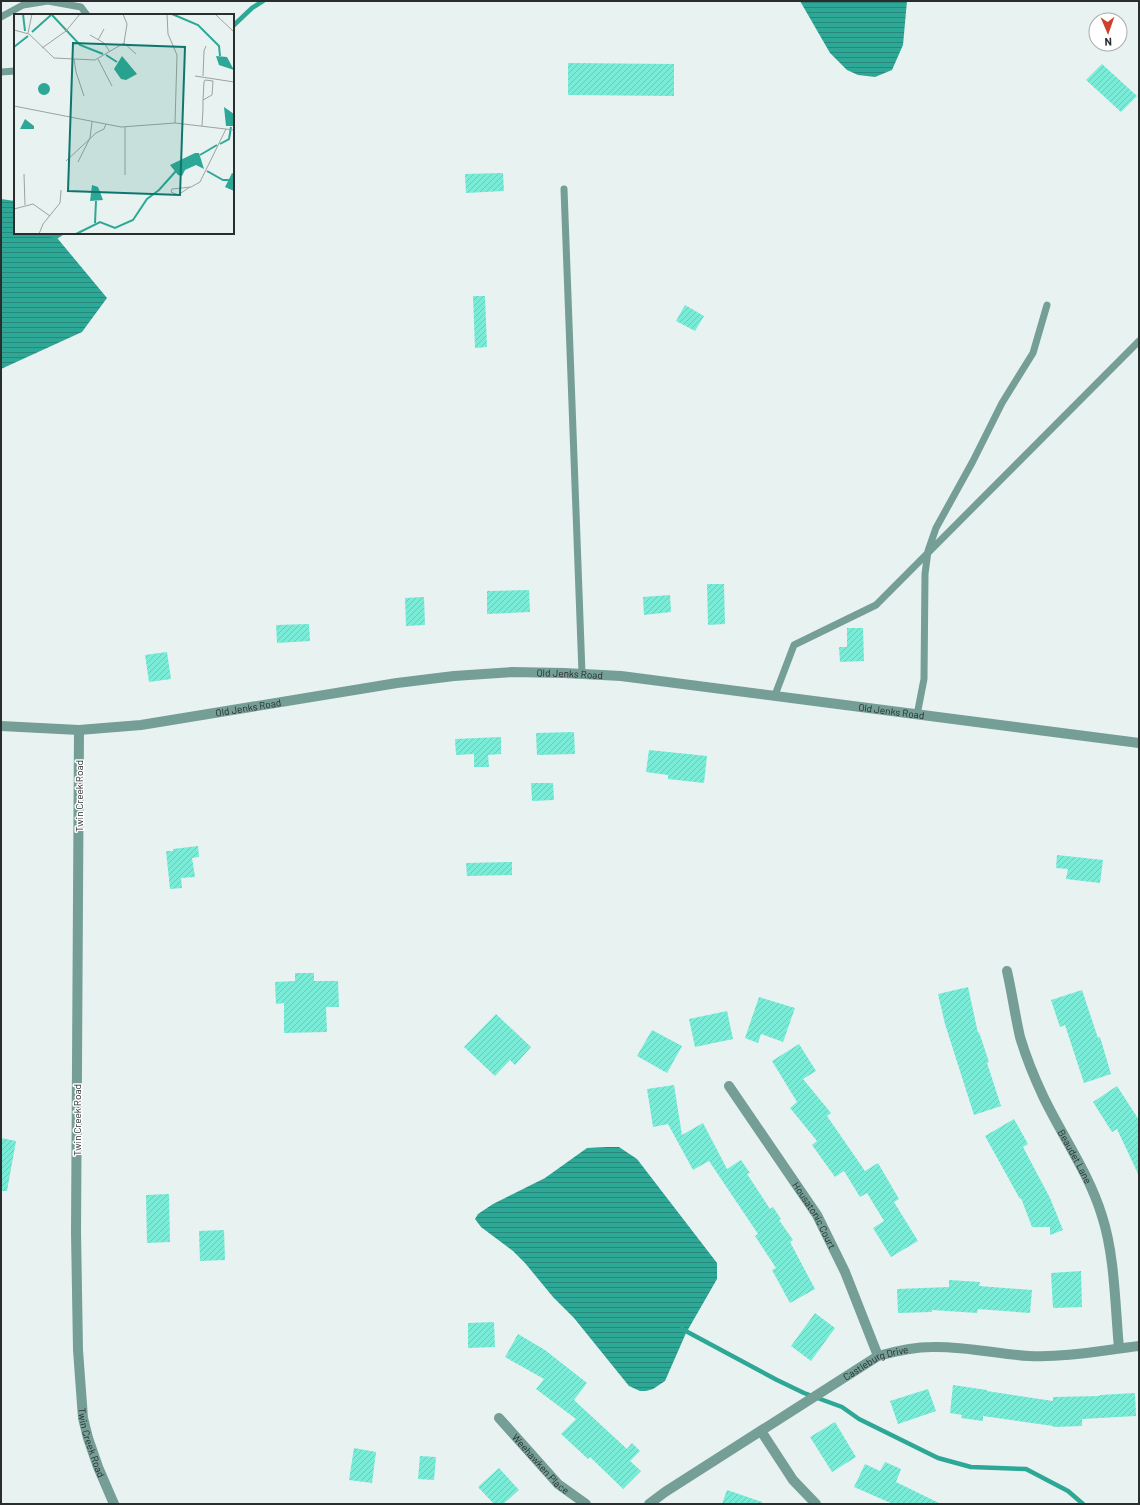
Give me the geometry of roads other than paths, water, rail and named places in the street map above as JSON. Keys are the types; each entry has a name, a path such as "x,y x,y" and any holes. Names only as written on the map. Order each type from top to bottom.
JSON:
{"street":[{"name":"Old Jenks Road","path":"1,726 80,730 141,726 397,683 454,676 512,672 582,673 621,676 775,695 1139,743"},
{"name":"Twin Creek Road","path":"80,730 76,1224 78,1350 83,1418 98,1466 114,1504"},
{"name":"Beaudet Lane","path":"1007,971 1020,1036 1033,1074 1044,1098 1094,1192 1102,1215 1107,1234 1110,1256 1119,1348"},
{"name":"Housatonic Court","path":"729,1086 817,1215 845,1272 878,1356"},
{"name":"Castleburg Drive","path":"649,1504 665,1492 878,1356 914,1348 932,1346 1030,1356 1056,1356 1139,1346"},
{"name":"Weehawken Place","path":"499,1418 558,1484 586,1504"},
{"path":"761,1431 793,1480 816,1504"}],"lane":[{"path":"1,17 23,5 48,1 81,7 86,14"},
{"path":"1,72 14,71"},
{"path":"564,190 582,673"},
{"path":"917,714 924,679 925,574 928,551 936,528 973,461 1002,403 1033,353 1047,305"},
{"path":"775,695 794,645 876,605 928,551 1139,341"}],"waterway":[{"path":"234,25 252,8 263,1"},
{"path":"53,239 60,234"},
{"path":"682,1329 777,1380 804,1393 842,1407 859,1419 938,1458 971,1467 1026,1469 1068,1491 1083,1504"}]}
